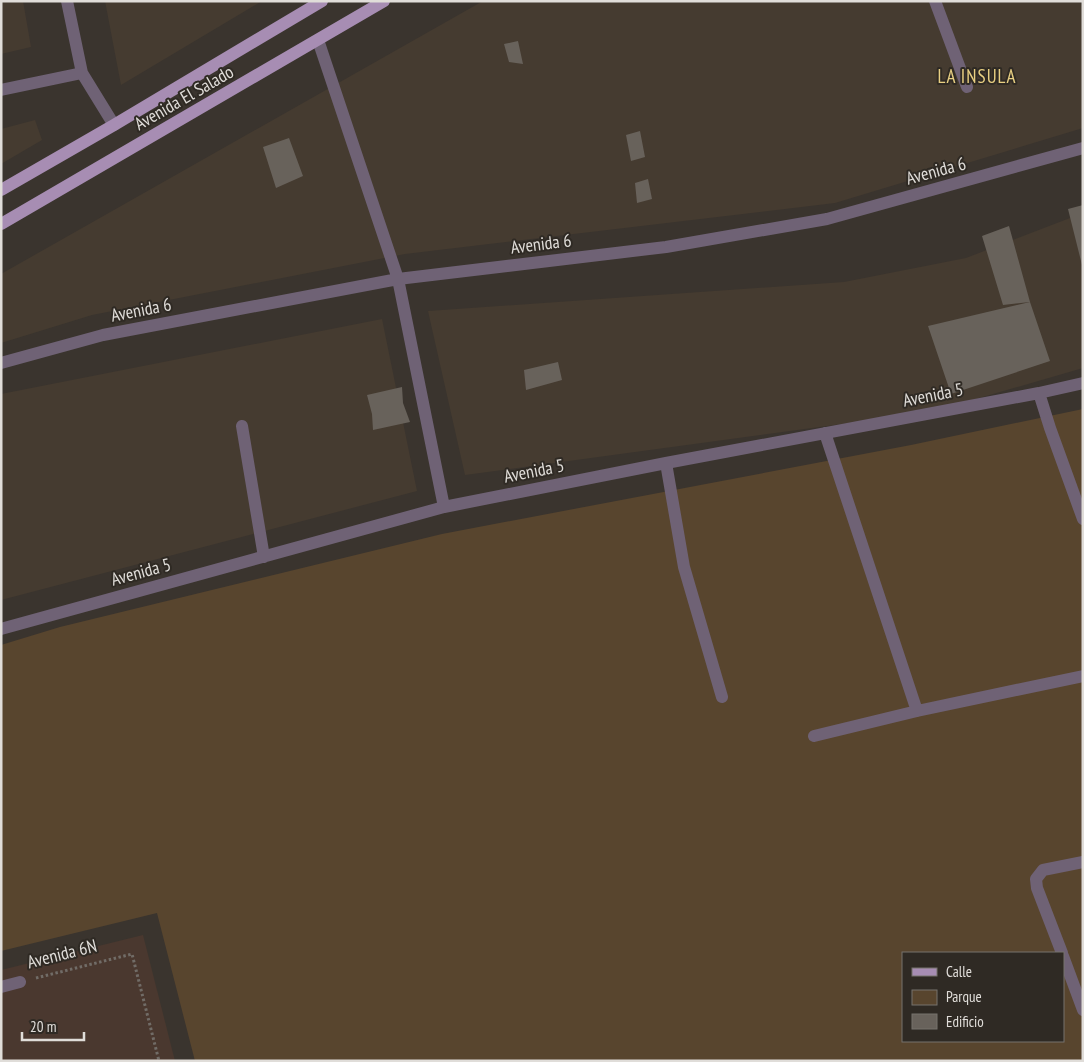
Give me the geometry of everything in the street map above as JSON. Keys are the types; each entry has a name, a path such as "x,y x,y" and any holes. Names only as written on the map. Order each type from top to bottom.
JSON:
{"main road":[{"name":"Avenida El Salado","path":"1,190 322,1"},
{"name":"Avenida El Salado","path":"1,224 384,1"}],"street":[{"path":"67,1 82,73 114,125"},
{"path":"935,1 967,87"},
{"path":"318,40 398,280 444,507"},
{"path":"1,90 82,73"},
{"name":"Avenida 6","path":"1,363 103,335 398,280 666,247 827,219 1083,148"},
{"name":"Avenida 5","path":"1,629 444,507 1083,383"},
{"path":"1039,393 1083,519"},
{"path":"242,426 264,557"},
{"path":"825,433 917,712"},
{"path":"666,463 684,567 722,698"},
{"path":"814,736 1083,676"},
{"path":"1061,952 1037,888 1036,879 1043,870 1083,862"},
{"path":"1064,960 1083,1010"},
{"name":"Avenida 6N","path":"1,987 20,982"}],"path":[{"name":"Avenida 6N","path":"20,982 132,954 159,1061"}],"shaded area":[{"path":"1,1 23,1 31,47 1,54"},
{"path":"105,1 262,1 121,85"},
{"path":"483,1 1080,1 1083,9 1083,128 835,203 405,254 92,315 1,343 1,274"},
{"path":"35,120 42,140 1,164 1,129"},
{"path":"1083,213 1083,368 931,412 465,475 428,311 844,282 966,258"},
{"path":"382,319 417,491 1,600 1,394"},
{"path":"143,935 175,1061 1,1061 1,970"}],"green space":[{"path":"1083,409 1083,1061 195,1061 157,913 1,951 1,645 60,627 442,534 911,445"}],"building":[{"path":"518,41 523,64 509,62 504,44"},
{"path":"640,131 645,157 631,161 626,135"},
{"path":"289,138 303,176 276,188 263,147"},
{"path":"648,179 652,199 637,203 635,183"},
{"path":"1083,205 1083,265 1082,265 1068,209"},
{"path":"1009,226 1030,302 1003,305 982,236"},
{"path":"1030,302 1050,361 951,394 928,326"},
{"path":"558,362 562,380 526,390 524,370"},
{"path":"402,387 403,403 410,422 373,430 372,414 367,395"}],"district":[{"name":"LA INSULA","path":"977,76"}]}
